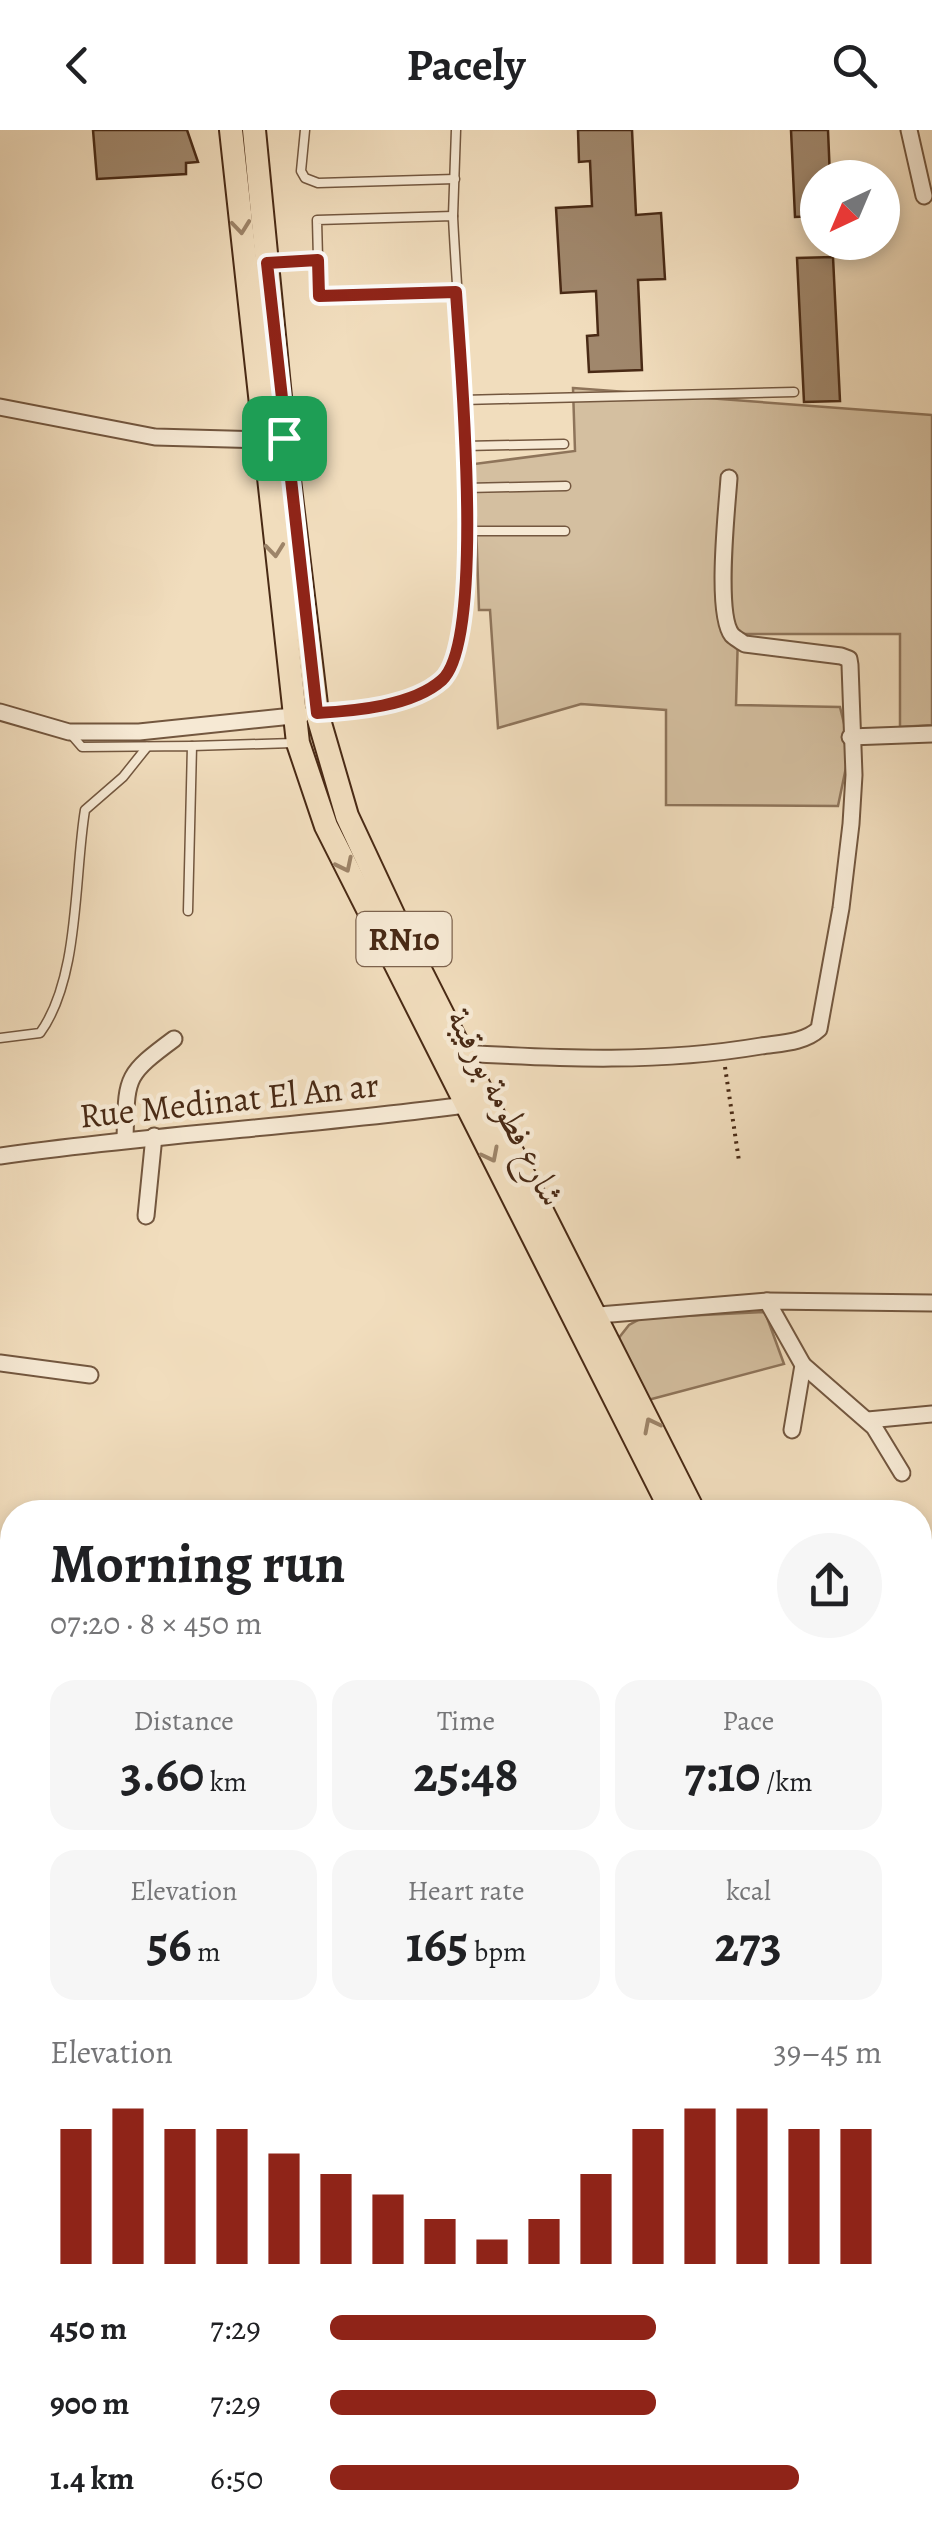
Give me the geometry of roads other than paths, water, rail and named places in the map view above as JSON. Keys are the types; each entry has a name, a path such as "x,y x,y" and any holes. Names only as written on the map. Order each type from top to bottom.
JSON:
{"main road":[{"name":"شارع فطومة بورقيبة","path":"231,130 298,743 326,826 465,1105 687,1500"},
{"name":"شارع فطومة بورقيبة","path":"254,130 317,713 346,816 462,1053 667,1500"}],"street":[{"path":"909,130 924,196"},
{"path":"0,406 156,437 263,440"},
{"path":"462,1053 580,1060 723,1053 792,1041 819,1029 849,841 854,774 848,659 745,644 733,636 727,624 723,574 729,478"},
{"path":"0,712 69,732 139,732 317,713"},
{"path":"850,737 932,734"},
{"path":"125,1138 126,1084 138,1065 174,1038"},
{"name":"Rue Medinat El An ar","path":"0,1156 125,1138 331,1123 465,1105"},
{"path":"146,1216 154,1136"},
{"path":"585,1316 766,1301 932,1303"},
{"path":"766,1301 803,1365 868,1420 902,1473"},
{"path":"0,1364 90,1374"},
{"path":"792,1430 803,1365"},
{"path":"868,1420 932,1414"}],"lane":[{"path":"306,130 301,171 305,178 318,183 454,180"},
{"path":"317,713 343,712 419,695 445,678 459,643 468,531 453,216 456,130"},
{"path":"453,216 316,220 319,296 456,292"},
{"path":"267,263 318,260"},
{"path":"463,400 794,392"},
{"path":"465,446 564,444"},
{"path":"466,488 566,486"},
{"path":"468,531 565,531"},
{"path":"69,732 82,747 298,743"},
{"path":"188,911 192,746"},
{"path":"0,1038 40,1033 51,1018 71,945 85,810 124,777 147,747"}]}
